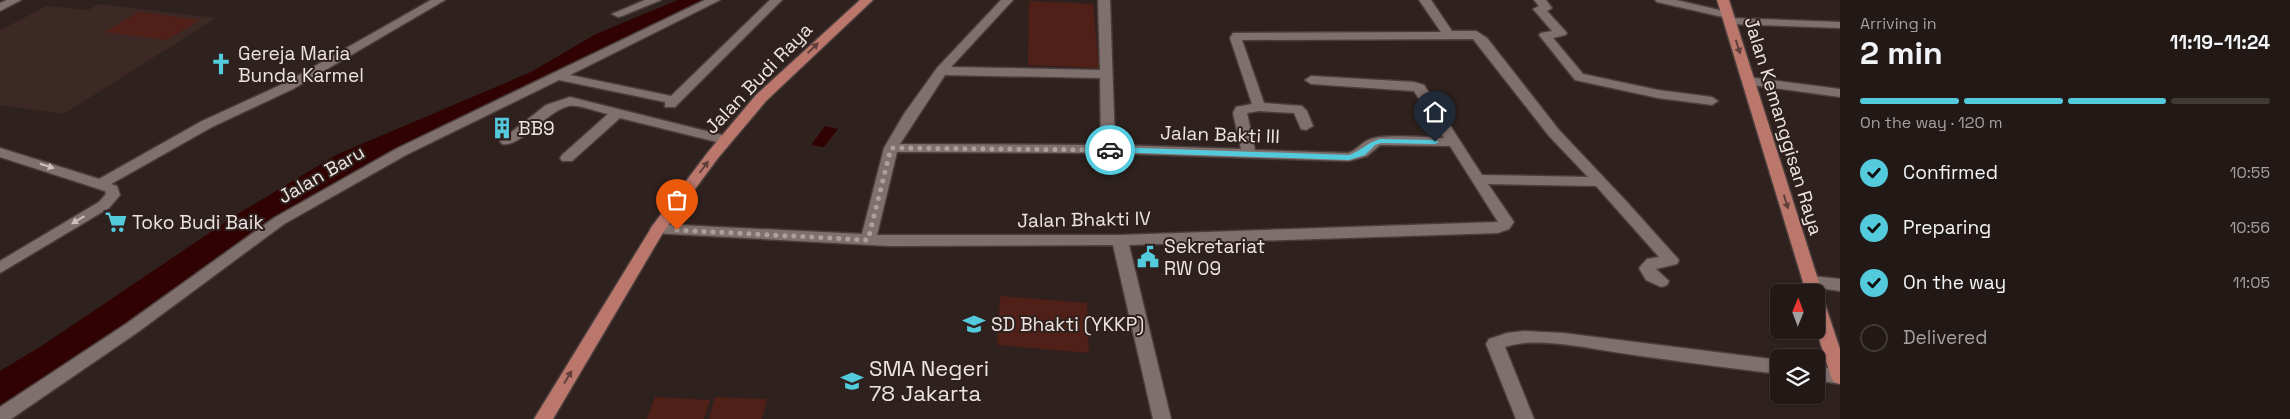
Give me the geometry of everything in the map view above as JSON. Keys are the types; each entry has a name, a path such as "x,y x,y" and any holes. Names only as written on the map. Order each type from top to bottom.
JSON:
{"main road":[{"name":"Jalan Budi Raya","path":"543,419 658,229 725,140 761,98 867,0"},
{"name":"Jalan Kemanggisan Raya","path":"1723,0 1811,284"},
{"path":"1825,329 1840,377"}],"street":[{"path":"0,8 15,0"},
{"path":"106,187 207,124 289,86 440,0"},
{"path":"618,14 655,0"},
{"name":"Jalan Baru","path":"0,417 132,328 279,221 401,152 714,0"},
{"path":"558,76 672,102 776,0"},
{"path":"868,240 891,148 911,114 941,71 1006,0"},
{"path":"1104,0 1108,150"},
{"path":"1425,0 1449,35"},
{"path":"1540,0 1546,8 1539,9 1561,32 1545,35 1569,67 1579,76 1658,94 1712,101"},
{"path":"1661,0 1729,18 1840,24"},
{"path":"1259,107 1236,38 1237,36 1470,34 1480,37 1554,133 1671,260 1653,263 1647,268 1652,276 1661,281"},
{"path":"941,71 1107,74"},
{"path":"1311,80 1416,86 1480,179 1598,182"},
{"path":"1748,81 1840,93"},
{"path":"507,140 551,108 570,100 725,140"},
{"path":"1249,154 1240,113 1241,110 1259,107 1297,109 1300,111 1306,126"},
{"path":"567,158 618,113"},
{"name":"Jalan Bakti III","path":"891,148 1108,150 1349,157 1362,153 1372,144 1380,141 1453,142"},
{"path":"0,152 18,156 106,187 113,195 104,205 0,268"},
{"name":"Jalan Bhakti IV","path":"658,229 868,240 1120,240 1502,228 1506,222 1480,179"},
{"path":"1120,240 1162,419"},
{"path":"1825,286 1840,285"},
{"path":"1525,419 1495,344 1503,340 1515,338 1572,340 1770,366"},
{"path":"1825,374 1840,377"}],"shaded area":[{"path":"1029,1 1093,4 1099,68 1028,65"},
{"path":"99,4 216,18 64,114 0,105 0,30 47,6 88,10"},
{"path":"139,12 200,20 167,40 105,32"},
{"path":"825,126 838,129 824,147 811,145"},
{"path":"1000,296 1087,303 1089,353 997,345"},
{"path":"655,397 710,400 704,419 647,419"},
{"path":"715,397 767,399 762,419 709,419"}],"waterway":[{"path":"0,393 58,356 249,223 348,162 542,78 606,40 701,0"}],"way so far":[{"path":"677,230 868,240 891,148 1110,150"}],"place":[{"name":"Gereja Maria Bunda Karmel","path":"221,64"},
{"name":"BB9","path":"502,128"},
{"name":"Toko Budi Baik","path":"116,222"},
{"name":"Sekretariat RW 09","path":"1148,257"},
{"name":"SD Bhakti (YKKP)","path":"974,324"},
{"name":"SMA Negeri 78 Jakarta","path":"852,381"}],"route":[{"path":"1110,150 1349,157 1362,153 1372,144 1380,141 1435,142"}]}
